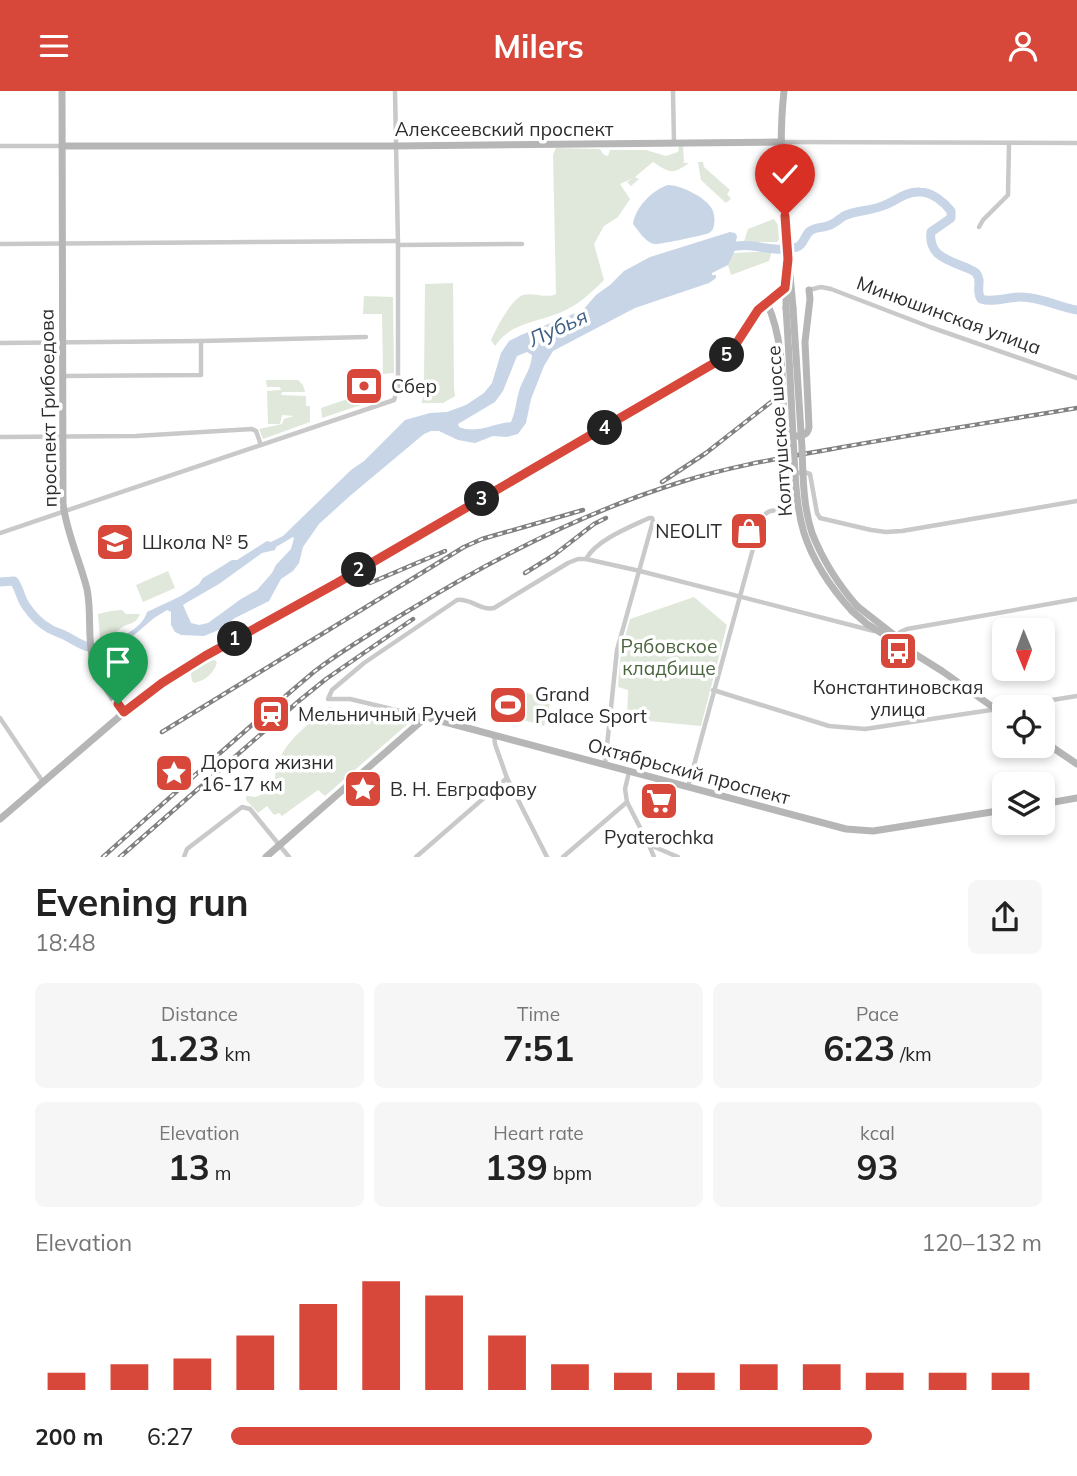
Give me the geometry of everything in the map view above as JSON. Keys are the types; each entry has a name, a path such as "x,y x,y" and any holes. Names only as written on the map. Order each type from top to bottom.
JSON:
{"street":[{"name":"проспект Грибоедова","path":"62,91 64,512 86,588 91,614 91,653 94,666 124,712"},
{"path":"0,533 394,400 398,388 395,91"},
{"path":"673,91 674,144"},
{"path":"781,142 785,91"},
{"name":"Колтушское шоссе","path":"781,142 789,285 808,518 816,543 830,571 855,608 879,632 929,663"},
{"path":"979,227 983,220 1008,198 1009,143"},
{"name":"Алексеевский проспект","path":"0,146 1077,143"},
{"path":"0,244 522,244"},
{"path":"0,819 124,712 162,683 713,365 734,347 758,310 789,285"},
{"name":"Минюшинская улица","path":"789,285 797,290 821,287 831,289 1077,378"},
{"path":"809,290 805,342 809,430 804,435 789,435 784,429 779,348 775,324 767,303 777,299 791,306 797,295 809,290"},
{"path":"0,343 366,337"},
{"path":"62,376 201,375 201,341"},
{"path":"0,437 136,436 253,429 261,445"},
{"path":"688,787 762,516 768,511 785,509 789,504 788,476 808,473 812,476 817,513 820,517 886,532 1077,501"},
{"path":"605,765 617,650 640,571 653,521 649,518 615,535 590,552 586,559 640,571 879,632"},
{"name":"Октябрьский проспект","path":"586,559 568,563 490,609 467,600 457,600 364,663 332,690 328,699 350,699 426,717 846,829 886,829 992,812"},
{"path":"901,641 900,632 907,629 1077,599"},
{"path":"846,624 852,618 855,608"},
{"name":"Колтушское шоссе","path":"855,608 929,663 992,701"},
{"path":"713,690 829,726 865,729 992,710"},
{"path":"1055,699 1077,695"},
{"path":"266,856 426,717"},
{"path":"0,718 43,782"},
{"path":"494,735 507,778 547,856"},
{"path":"1055,749 1077,764"},
{"path":"629,771 625,789 627,802 654,856"},
{"path":"416,856 507,778"},
{"path":"1055,802 1077,798"},
{"path":"563,856 627,802"},
{"path":"184,856 187,849 238,809 246,807 289,856"},
{"path":"649,845 678,856"}],"green space":[{"path":"679,146 683,146 684,163 689,163 683,167 671,171 653,162 635,177 639,179 631,186 627,182 633,178 620,184 630,199 618,217 604,226 594,244 604,280 572,307 516,328 501,338 495,346 491,340 493,335 518,298 527,294 556,294 553,155 556,148 600,149 608,156 610,150 646,150 666,156 678,152"},
{"path":"698,162 703,162 704,167 730,190 727,194 731,199 726,203 701,180"},
{"path":"774,219 778,225 777,242 744,242 748,229"},
{"path":"772,251 769,261 731,275 728,265 734,253"},
{"path":"453,283 455,396 443,403 422,403 425,284"},
{"path":"364,296 393,297 394,373 383,374 382,314 363,314"},
{"path":"266,380 298,380 305,392 282,392 281,395 306,396 306,406 310,406 310,422 263,439 259,429 282,424 284,419 294,416 282,415 280,424 268,424 267,391 281,390 280,387 267,387"},
{"path":"371,391 376,400 322,418 321,408"},
{"path":"168,571 175,588 143,602 136,585"},
{"name":"Рябовское кладбище","path":"694,597 727,625 701,726 627,719 628,690 618,687 621,651 630,619"},
{"path":"122,610 126,614 140,614 134,622 121,628 110,638 100,638 98,614"},
{"path":"213,660 217,663 211,673 194,683 191,674 193,670"},
{"path":"527,693 551,700 544,726 520,719"},
{"path":"329,707 333,707 335,715 342,720 367,711 410,718 410,722 325,796 318,790 282,816 279,813 274,815 267,806 258,813 246,797 262,794 263,788 275,778 277,766 287,746"}],"water":[{"path":"668,185 680,187 706,201 715,220 710,232 657,244 642,236 633,224 637,212 650,195"},
{"path":"730,232 737,236 734,253 728,265 712,273 716,278 709,283 635,308 553,351 531,399 526,423 518,434 507,437 493,436 475,443 458,440 439,431 424,434 319,524 303,547 299,563 281,579 269,601 204,636 181,635 175,632 171,625 171,612 167,610 133,636 97,651 97,644 134,629 147,612 181,596 232,560 237,560 267,541 271,542 283,536 405,420 430,413 447,412 466,405 484,393 492,383 501,353 509,341 583,310 624,271 650,257","holes":["527,352 532,355 531,360 511,422 479,429 459,427 458,424 495,402 503,391 517,356","293,537 291,549 257,590 208,623 191,623 183,605 219,584 262,553 275,550"]}],"waterway":[{"name":"Лубья","path":"727,249 735,246 779,249 797,247 810,231 830,225 844,216 880,207 911,193 924,192 937,198 951,211 951,218 931,232 933,247 941,256 976,273 981,299 1028,297 1077,310"},
{"name":"Лубья","path":"0,582 14,581 28,609 50,629 85,646 107,645"}],"railway":[{"path":"662,482 706,453 771,402"},
{"path":"103,857 326,663 440,591 540,538 645,494 737,467 1077,408"},
{"path":"162,732 464,547 482,539 583,510"},
{"path":"525,573 606,518"},
{"path":"370,583 445,551"},
{"path":"120,857 300,700 413,619"}],"place":[{"name":"Сбер","path":"364,386"},
{"name":"NEOLIT","path":"749,531"},
{"name":"Школа № 5","path":"115,542"},
{"name":"Константиновская улица","path":"898,651"},
{"name":"Grand Palace Sport","path":"508,705"},
{"name":"Мельничный Ручей","path":"271,714"},
{"name":"Дорога жизни 16-17 км","path":"174,773"},
{"name":"В. Н. Евграфову","path":"363,789"},
{"name":"Pyaterochka","path":"659,801"}],"route":[{"path":"118,704 124,712 162,683 205,656 337,583 723,358 734,347 758,310 785,288 788,259 785,216"}]}
